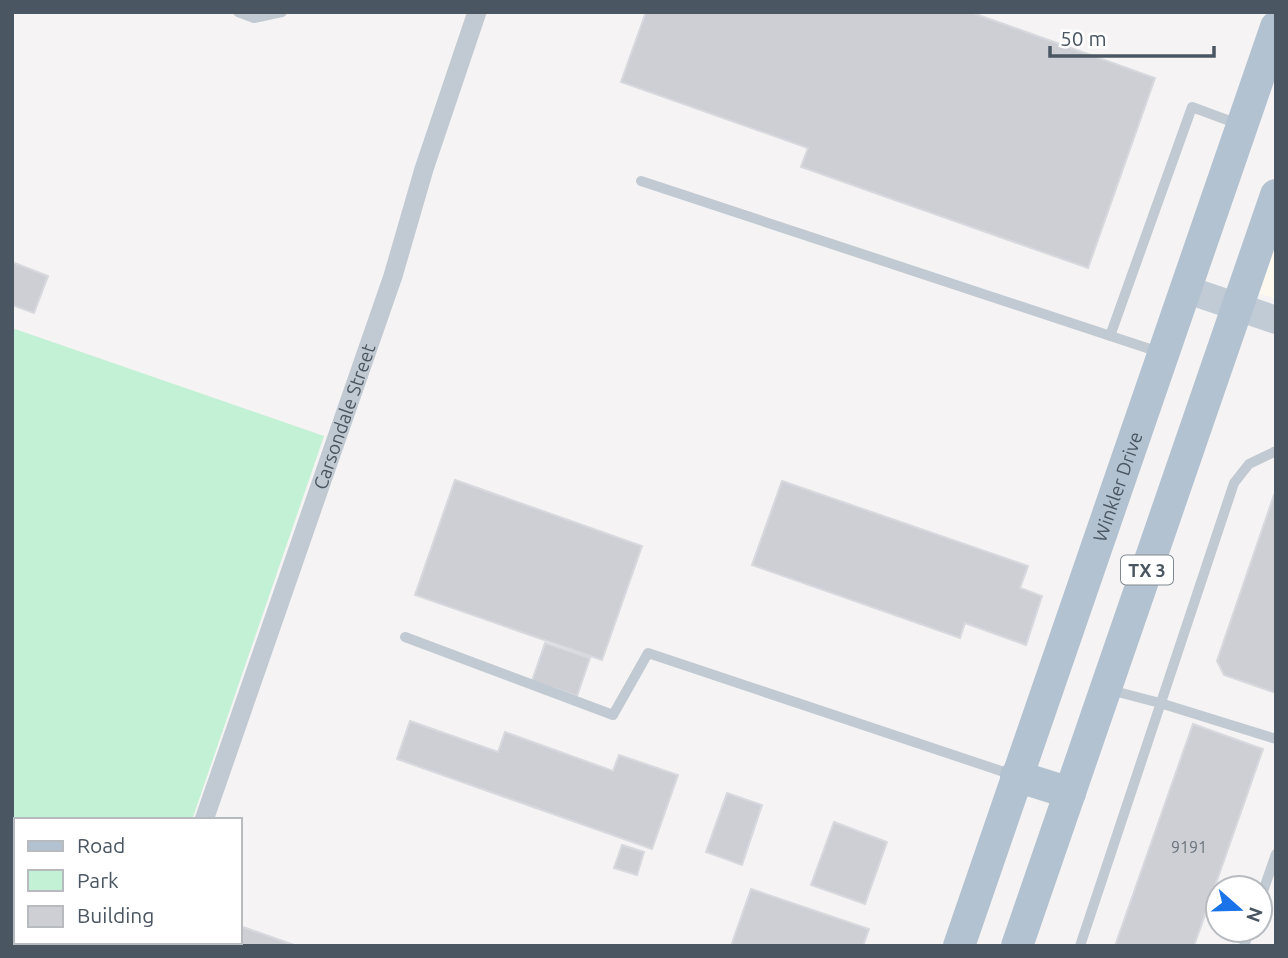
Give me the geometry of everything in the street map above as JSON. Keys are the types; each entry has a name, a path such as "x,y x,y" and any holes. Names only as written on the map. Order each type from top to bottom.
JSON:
{"main road":[{"name":"Winkler Drive","path":"959,946 1276,27"},
{"name":"TX 3","path":"1017,946 1237,307 1264,241 1276,195"},
{"path":"1016,776 1070,793"}],"street":[{"name":"Carsondale Street","path":"205,818 388,289 424,169 477,12"},
{"path":"1185,289 1276,320"}],"lane":[{"path":"238,12 254,18 282,12"},
{"path":"1110,336 1192,107 1242,125"},
{"path":"640,181 1163,353"},
{"path":"1080,946 1234,483 1249,464 1276,451"},
{"path":"405,637 612,715 648,653 1016,776"},
{"path":"1106,689 1276,739"},
{"path":"1269,874 1276,854"}],"shaded area":[{"path":"1276,231 1276,299 1255,292"}],"green space":[{"path":"12,328 324,436 193,818 14,818 14,944 149,946 12,946"}],"building":[{"path":"646,12 970,12 1155,78 1088,268 801,167 808,148 621,82"},
{"path":"12,262 48,276 34,313 12,305"},
{"path":"455,480 642,546 602,660 415,595"},
{"path":"782,481 1028,566 1020,588 1042,596 1026,645 965,623 960,638 752,565"},
{"path":"1274,495 1276,693 1224,675 1217,661"},
{"path":"545,643 590,658 577,696 532,681"},
{"path":"410,721 498,752 505,732 613,771 619,755 678,775 652,849 397,759"},
{"path":"1193,724 1263,749 1219,874 1204,874 1204,917 1194,946 1115,946"},
{"path":"727,793 762,805 742,865 706,852"},
{"path":"834,822 887,842 865,904 811,885"},
{"path":"622,845 644,852 637,875 614,868"},
{"path":"751,889 869,929 863,946 731,946"},
{"path":"242,927 297,946 204,946 242,944"}]}
